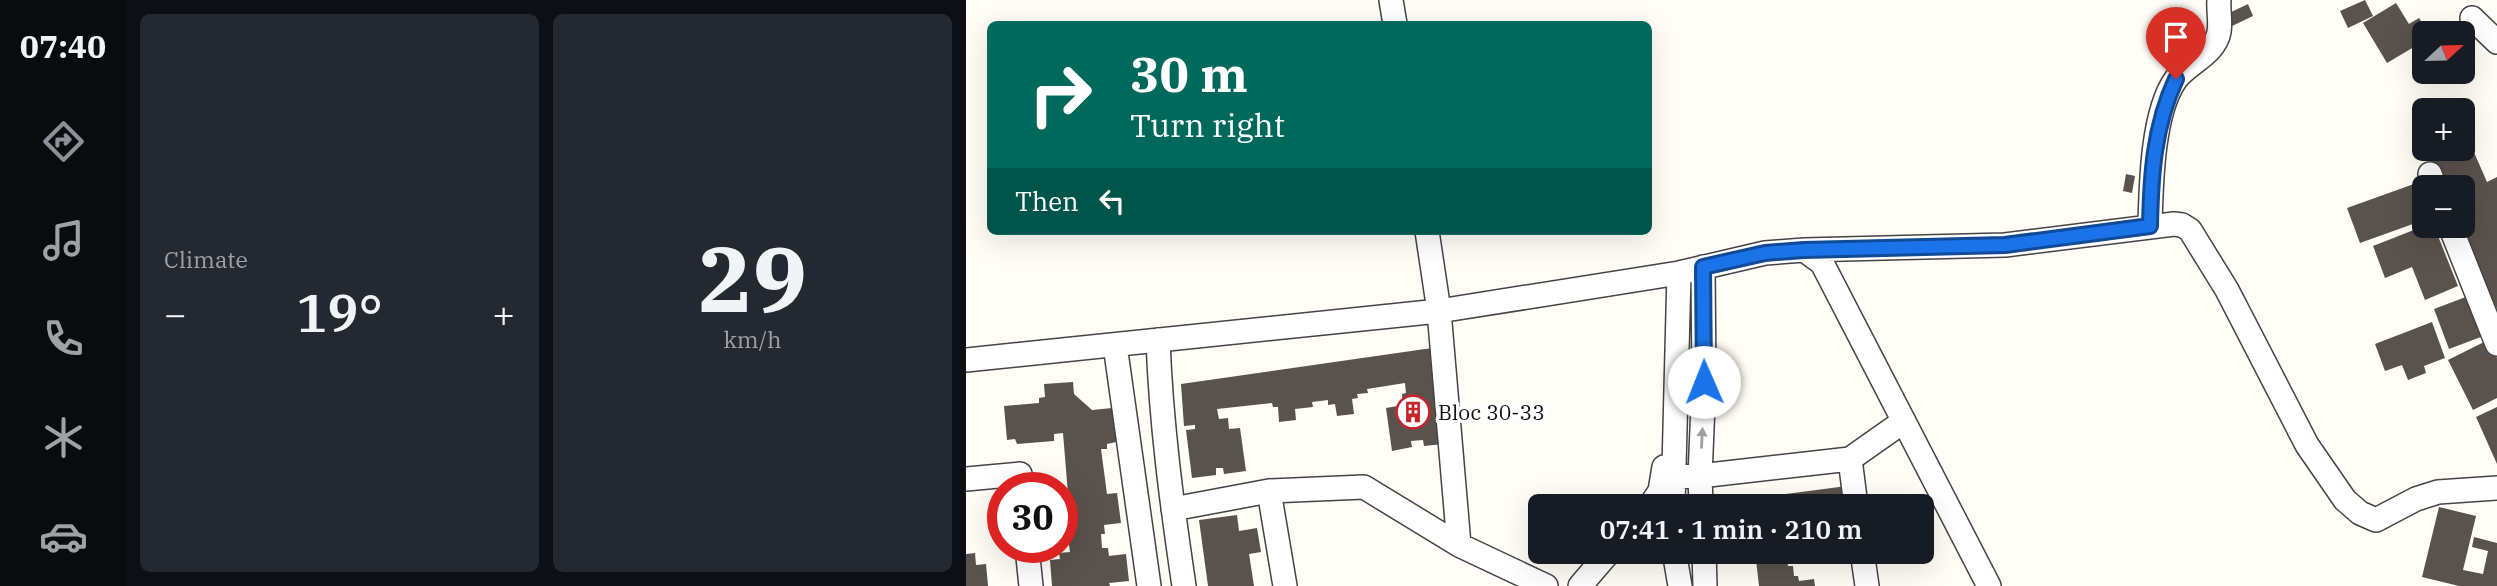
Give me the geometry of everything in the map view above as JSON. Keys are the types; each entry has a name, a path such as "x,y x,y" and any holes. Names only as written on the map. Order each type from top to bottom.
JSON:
{"street":[{"path":"1391,0 1394,21"},
{"path":"2150,226 2152,168 2166,99 2176,79 2215,43 2219,32 2219,0"},
{"path":"2472,18 2497,42"},
{"path":"966,360 1439,311 1679,273 1765,253 2005,245 2150,226 2182,225 2190,230 2227,290 2307,445 2334,485 2360,513 2376,520 2416,499 2438,492 2497,488"},
{"path":"1428,235 1439,311 1460,545"},
{"path":"2455,238 2497,344"},
{"path":"1804,250 1822,263 1989,586"},
{"path":"1701,494 1704,382 1703,267"},
{"path":"1673,494 1679,273"},
{"path":"1158,340 1159,378 1184,586"},
{"path":"1115,345 1149,586"},
{"path":"1658,494 1675,416"},
{"path":"1673,477 1850,459 1904,421"},
{"path":"1850,459 1854,494"},
{"path":"966,479 987,477"},
{"path":"1173,509 1269,491 1364,486 1460,545 1546,586"},
{"path":"1269,491 1284,586"},
{"path":"1029,563 1031,586"},
{"path":"1580,586 1598,564"},
{"path":"1677,564 1680,586"},
{"path":"1704,564 1705,586"},
{"path":"1864,564 1867,586"}],"building":[{"path":"2365,0 2373,16 2348,28 2340,11"},
{"path":"2396,3 2409,24 2412,22 2412,48 2387,63 2363,23"},
{"path":"2248,4 2253,16 2230,27 2225,15"},
{"path":"2475,155 2487,182 2497,177 2497,309 2465,238 2475,238 2475,175 2438,175 2432,161 2475,161"},
{"path":"2126,174 2135,176 2132,193 2123,191"},
{"path":"2412,185 2412,224 2360,243 2347,208"},
{"path":"2412,231 2412,238 2439,238 2458,286 2425,300 2412,267 2385,278 2373,246"},
{"path":"2471,295 2486,335 2449,349 2434,309"},
{"path":"2432,322 2445,358 2424,366 2426,373 2408,380 2402,365 2385,371 2375,344"},
{"path":"2488,340 2497,358 2497,398 2473,410 2448,360"},
{"name":"Bloc 30-33","path":"1432,348 1443,444 1424,446 1423,440 1411,441 1412,447 1392,451 1386,408 1403,405 1405,383 1367,389 1368,393 1357,394 1358,398 1352,399 1354,414 1337,416 1335,404 1328,405 1328,400 1312,402 1313,407 1295,409 1296,420 1279,422 1278,407 1273,407 1272,403 1217,409 1219,419 1228,418 1229,429 1240,428 1246,471 1224,474 1223,468 1216,468 1216,475 1192,478 1186,430 1195,429 1195,425 1184,426 1181,384"},
{"path":"1073,382 1074,394 1092,410 1112,408 1116,442 1107,444 1107,449 1101,449 1107,494 1117,493 1121,523 1104,525 1105,534 1101,534 1102,548 1108,548 1109,556 1126,554 1129,581 1109,583 1110,586 1052,586 1050,563 1078,563 1078,472 1066,472 1063,433 1054,434 1054,441 1017,444 1015,439 1007,440 1004,406 1039,403 1039,398 1045,397 1044,384"},
{"path":"2497,407 2497,464 2476,417"},
{"path":"1847,486 1848,494 1786,494"},
{"path":"2439,507 2476,516 2463,570 2483,574 2488,551 2472,547 2474,537 2497,543 2497,586 2459,586 2422,577"},
{"path":"1237,515 1239,531 1257,528 1261,552 1249,554 1254,586 1208,586 1199,520"},
{"path":"975,553 976,565 986,564 988,586 966,586 966,554"},
{"path":"1756,564 1788,564 1793,566 1794,576 1798,576 1799,581 1814,579 1815,586 1759,586"}],"place":[{"name":"Bloc 30-33","path":"1413,412"}],"route":[{"path":"1704,382 1703,267 1765,253 2005,245 2150,226 2152,168 2158,130 2166,99 2176,79"}]}
